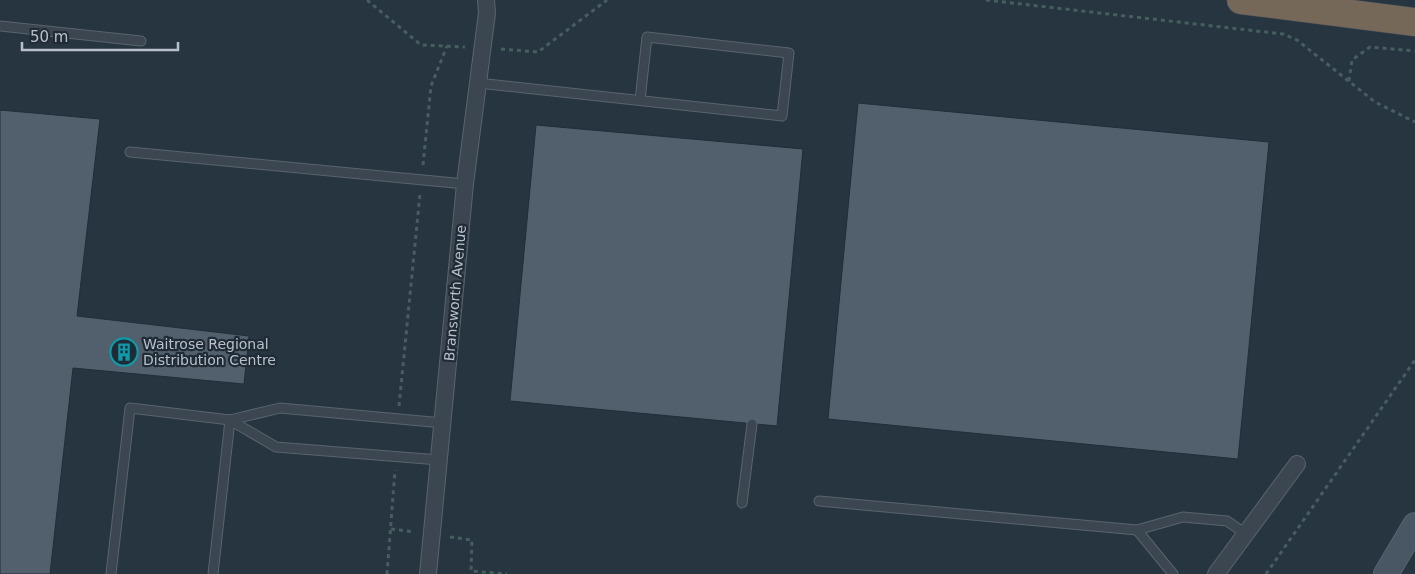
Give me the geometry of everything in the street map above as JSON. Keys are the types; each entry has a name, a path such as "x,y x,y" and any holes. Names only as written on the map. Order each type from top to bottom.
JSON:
{"highway":[{"path":"1241,0 1415,22"}],"street":[{"name":"Bransworth Avenue","path":"428,574 465,184 490,4"},
{"path":"1216,574 1297,464"},
{"path":"1386,574 1407,547 1415,525"}],"lane":[{"path":"0,26 141,41"},
{"path":"478,84 782,116 789,53 647,37 640,100"},
{"path":"130,152 465,184"},
{"path":"111,574 130,408 230,420 280,408 443,423"},
{"path":"230,420 276,447 439,460"},
{"path":"213,574 230,420"},
{"path":"742,503 752,424"},
{"path":"819,501 1137,530 1183,516 1227,521 1246,534"},
{"path":"1137,530 1173,574"}],"path":[{"path":"986,0 1283,34 1296,40 1375,102 1415,122"},
{"path":"398,420 431,86 447,46"},
{"path":"1349,82 1352,60 1370,47 1415,51"},
{"path":"1266,574 1415,360"},
{"path":"386,574 396,456"},
{"path":"471,571 506,574"}],"building":[{"path":"858,103 1269,142 1238,459 828,419"},
{"name":"Waitrose Regional Distribution Centre","path":"0,110 100,119 77,316 249,336 244,384 73,368 50,574 0,574"},
{"path":"536,125 803,149 777,426 510,401"}],"place":[{"name":"Waitrose Regional Distribution Centre","path":"124,352"}]}
